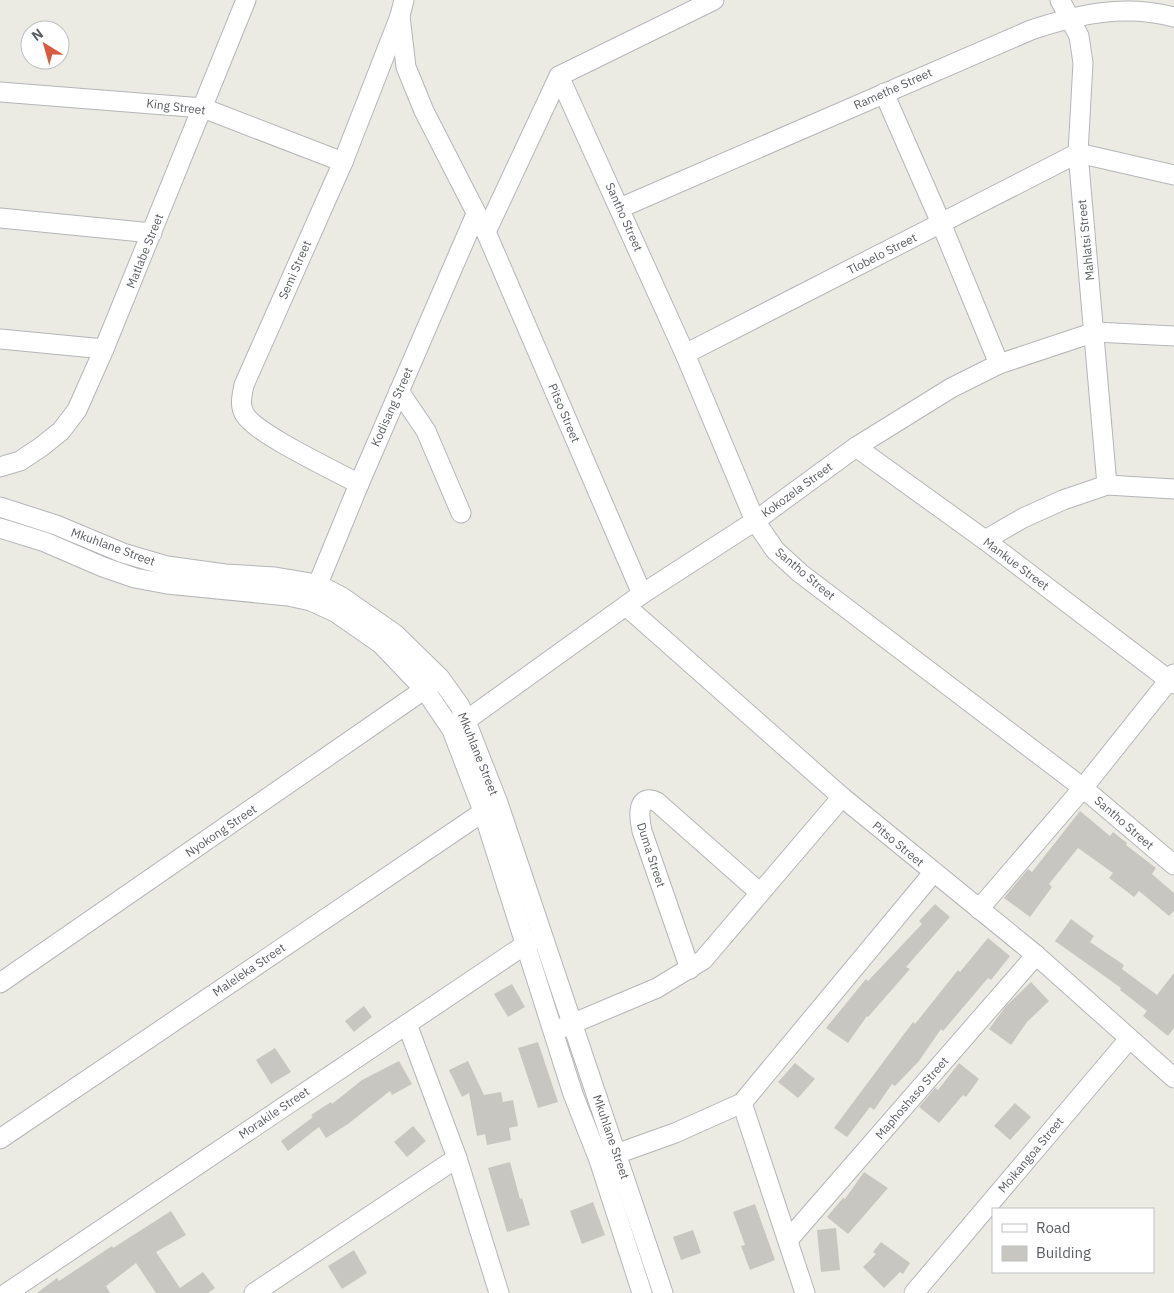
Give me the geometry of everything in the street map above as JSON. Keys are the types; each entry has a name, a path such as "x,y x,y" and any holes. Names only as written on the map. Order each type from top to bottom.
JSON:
{"street":[{"name":"Matlabe Street","path":"0,467 20,461 61,431 78,410 246,0"},
{"path":"486,232 559,76 714,0"},
{"name":"Mahlatsi Street","path":"1060,0 1071,17 1079,36 1083,63 1078,153 1096,332 1107,484"},
{"name":"Semi Street","path":"359,484 263,431 244,414 241,400 244,385 343,162 402,8"},
{"name":"Pitso Street","path":"402,8 406,67 435,136 486,232 642,594"},
{"name":"Ramethe Street","path":"620,208 987,48 1071,17 1122,9 1174,17"},
{"name":"Santho Street","path":"559,76 685,354 755,521 775,550 800,573 1084,788 1174,865"},
{"name":"King Street","path":"0,92 203,108 343,162"},
{"path":"884,93 941,223 999,364"},
{"path":"1078,153 1174,175"},
{"name":"Tlobelo Street","path":"685,354 1078,153"},
{"name":"Kodisang Street","path":"314,593 476,214"},
{"path":"0,218 152,233"},
{"name":"Kokozela Street","path":"459,725 642,594 755,521 856,447 951,388 999,364 1096,332 1174,336"},
{"path":"0,339 104,349"},
{"path":"399,392 426,432 461,513"},
{"name":"Mankue Street","path":"856,447 1172,679"},
{"path":"985,540 1031,514 1062,500 1107,484 1174,489"},
{"name":"Mkuhlane Street","path":"0,507 56,525 123,553 167,566 225,574 275,577 314,593 342,597 395,634 440,678 460,706 459,725"},
{"name":"Mkuhlane Street","path":"0,528 45,542 103,568 135,578 175,585 288,596 314,593 335,612 380,644 459,725 542,934 663,1293"},
{"name":"Pitso Street","path":"626,606 842,798 1036,955 1174,1078"},
{"name":"Nyokong Street","path":"0,983 426,690 440,678"},
{"path":"979,909 1084,788 1172,679"},
{"path":"553,1031 657,988 690,970 712,950 842,798"},
{"name":"Duma Street","path":"690,970 642,831 638,815 640,805 644,800 651,799 657,802 760,893"},
{"name":"Mkuhlane Street","path":"490,807 526,944 553,1031 573,1094 599,1160 642,1293"},
{"name":"Maleleka Street","path":"0,1139 490,807"},
{"path":"599,1160 676,1134 742,1103 933,873"},
{"name":"Morakile Street","path":"7,1293 542,934"},
{"name":"Maphoshaso Street","path":"788,1240 1036,955"},
{"path":"407,1024 457,1158 499,1293"},
{"name":"Moikangoa Street","path":"914,1293 1129,1039"},
{"path":"742,1103 805,1293"},
{"path":"254,1293 457,1158"}],"building":[{"path":"1080,811 1110,836 1113,832 1127,843 1126,845 1156,868 1152,874 1174,893 1174,911 1169,916 1139,891 1134,897 1109,878 1113,873 1078,848 1049,884 1052,887 1030,917 1004,898 1028,869 1032,872"},
{"path":"935,904 950,917 906,967 910,969 867,1016 848,1043 826,1028 866,979 868,981 922,924 919,921"},
{"path":"1071,919 1094,936 1090,942 1124,965 1122,969 1157,995 1174,973 1174,1028 1168,1036 1143,1016 1147,1011 1120,990 1121,988 1055,941"},
{"path":"988,938 1010,956 991,980 988,978 943,1031 941,1029 919,1061 895,1086 892,1084 874,1110 870,1107 847,1137 834,1128 913,1022 915,1024 958,970 960,972"},
{"path":"1031,982 1049,1001 1027,1022 1011,1045 989,1029 1006,1006"},
{"path":"512,984 525,1007 508,1017 494,994"},
{"path":"364,1006 372,1017 354,1032 345,1021"},
{"path":"538,1042 558,1102 538,1108 518,1048"},
{"path":"275,1048 291,1072 271,1084 256,1060"},
{"path":"399,1061 412,1084 392,1095 390,1091 348,1124 326,1138 319,1127 288,1151 281,1141 313,1117 311,1115 331,1102 332,1104 362,1080"},
{"path":"468,1061 484,1095 501,1092 503,1102 513,1100 518,1126 509,1128 511,1140 487,1145 485,1134 477,1136 469,1093 462,1097 449,1070"},
{"path":"795,1063 815,1079 798,1098 778,1082"},
{"path":"959,1063 979,1079 966,1097 963,1095 939,1123 919,1107 935,1088 938,1090"},
{"path":"1015,1103 1031,1117 1010,1140 994,1126"},
{"path":"413,1126 426,1141 407,1157 394,1142"},
{"path":"510,1162 520,1199 522,1198 530,1225 507,1232 488,1168"},
{"path":"864,1172 888,1188 848,1234 827,1217 843,1198 845,1199"},
{"path":"593,1202 605,1235 582,1244 570,1211"},
{"path":"755,1204 775,1260 750,1270 741,1246 745,1245 733,1212"},
{"path":"171,1211 186,1235 156,1252 180,1288 203,1272 215,1288 208,1293 156,1293 136,1263 106,1286 110,1293 37,1293 57,1278 59,1281 112,1246 113,1248"},
{"path":"836,1228 840,1270 821,1272 817,1230"},
{"path":"693,1230 701,1253 681,1260 673,1237"},
{"path":"881,1242 910,1263 903,1274 900,1272 884,1288 863,1267 876,1254 873,1252"},
{"path":"354,1250 367,1273 342,1289 328,1266"}]}
